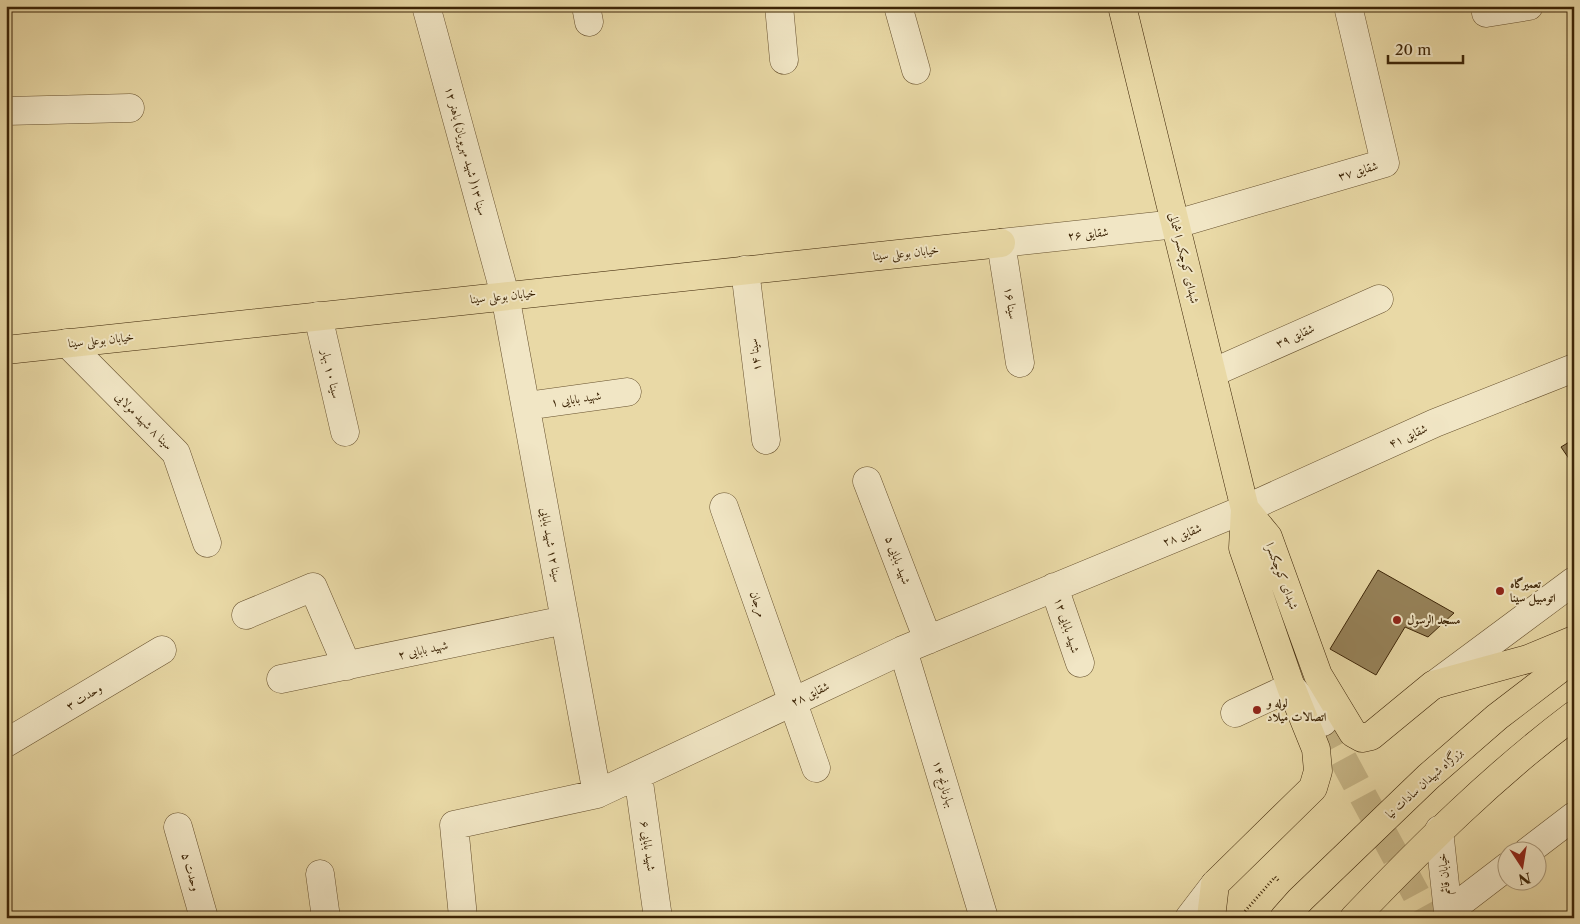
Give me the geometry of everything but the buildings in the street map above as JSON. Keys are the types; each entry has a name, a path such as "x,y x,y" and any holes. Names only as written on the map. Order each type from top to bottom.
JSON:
{"main road":[{"name":"شهدای کوچکسرا شمالی","path":"1122,6 1245,509"},
{"name":"خیابان بوعلی سینا","path":"6,350 1001,243"},
{"name":"شهدای کوچکسرا","path":"1245,509 1268,537 1318,675 1354,733 1362,738 1372,736 1433,685 1528,659 1574,640"},
{"path":"1211,918 1215,884 1313,788 1318,770 1316,749 1291,687 1243,548 1245,509"},
{"name":"بزرگراه شهیدان سادات نیا","path":"1284,918 1300,900 1428,777 1498,718 1574,658"},
{"path":"1354,918 1439,830 1527,751 1574,715"}],"street":[{"name":"سینا ۱۳( شهید مهرپویان) باهنر ۱۲","path":"426,6 505,296"},
{"path":"778,6 784,60"},
{"path":"898,6 916,70"},
{"name":"شقایق ۳۷","path":"1176,224 1385,163 1348,6"},
{"path":"1486,13 1529,6"},
{"path":"6,111 130,108"},
{"name":"شقایق ۲۶","path":"1001,243 1176,224"},
{"name":"سینا ۱۶","path":"1001,243 1020,363"},
{"name":"سینا ۱۴","path":"745,270 766,440"},
{"name":"سینا ۱۲ شهید بابایی","path":"505,296 597,794"},
{"name":"شقایق ۳۹","path":"1212,373 1379,299"},
{"name":"سینا ۱۰ بهار","path":"318,316 345,432"},
{"name":"سینا ۸ شهید مولایی","path":"66,343 176,453 207,543"},
{"name":"شقایق ۴۱","path":"1245,509 1435,424 1574,368"},
{"name":"شهید بابایی ۱","path":"526,406 627,392"},
{"name":"شهید بابایی ۵","path":"867,481 928,640"},
{"name":"مرجان","path":"724,507 816,768"},
{"name":"شقایق ۲۸","path":"463,917 454,825 597,794 903,650 1245,509"},
{"path":"1433,685 1574,581"},
{"name":"شهید بابایی ۱۲","path":"1054,587 1080,663"},
{"path":"246,615 313,588 347,666"},
{"name":"شهید بابایی ۲","path":"281,679 565,620"},
{"name":"وحدت ۳","path":"6,743 162,650"},
{"name":"بهارنارنج ۱۴","path":"903,650 984,918"},
{"path":"1234,713 1291,687 1323,722 1318,675"},
{"name":"شهید بابایی ۶","path":"638,775 658,918"},
{"path":"1540,842 1574,816"},
{"name":"وحدت ۵","path":"178,827 204,918"},
{"name":"خیابان قائم","path":"1439,830 1450,915"},
{"path":"320,874 326,918"},
{"path":"1450,915 1498,874"},
{"path":"1189,918 1215,884"}],"path":[{"path":"1240,917 1275,877"}],"tunnel":[{"path":"1323,722 1429,918"}],"place":[{"name":"تعمیرگاه اتومبیل سینا","path":"1500,591"},
{"name":"مسجد الرسول","path":"1397,620"},
{"name":"لوله و اتصالات میلاد","path":"1257,710"}]}
